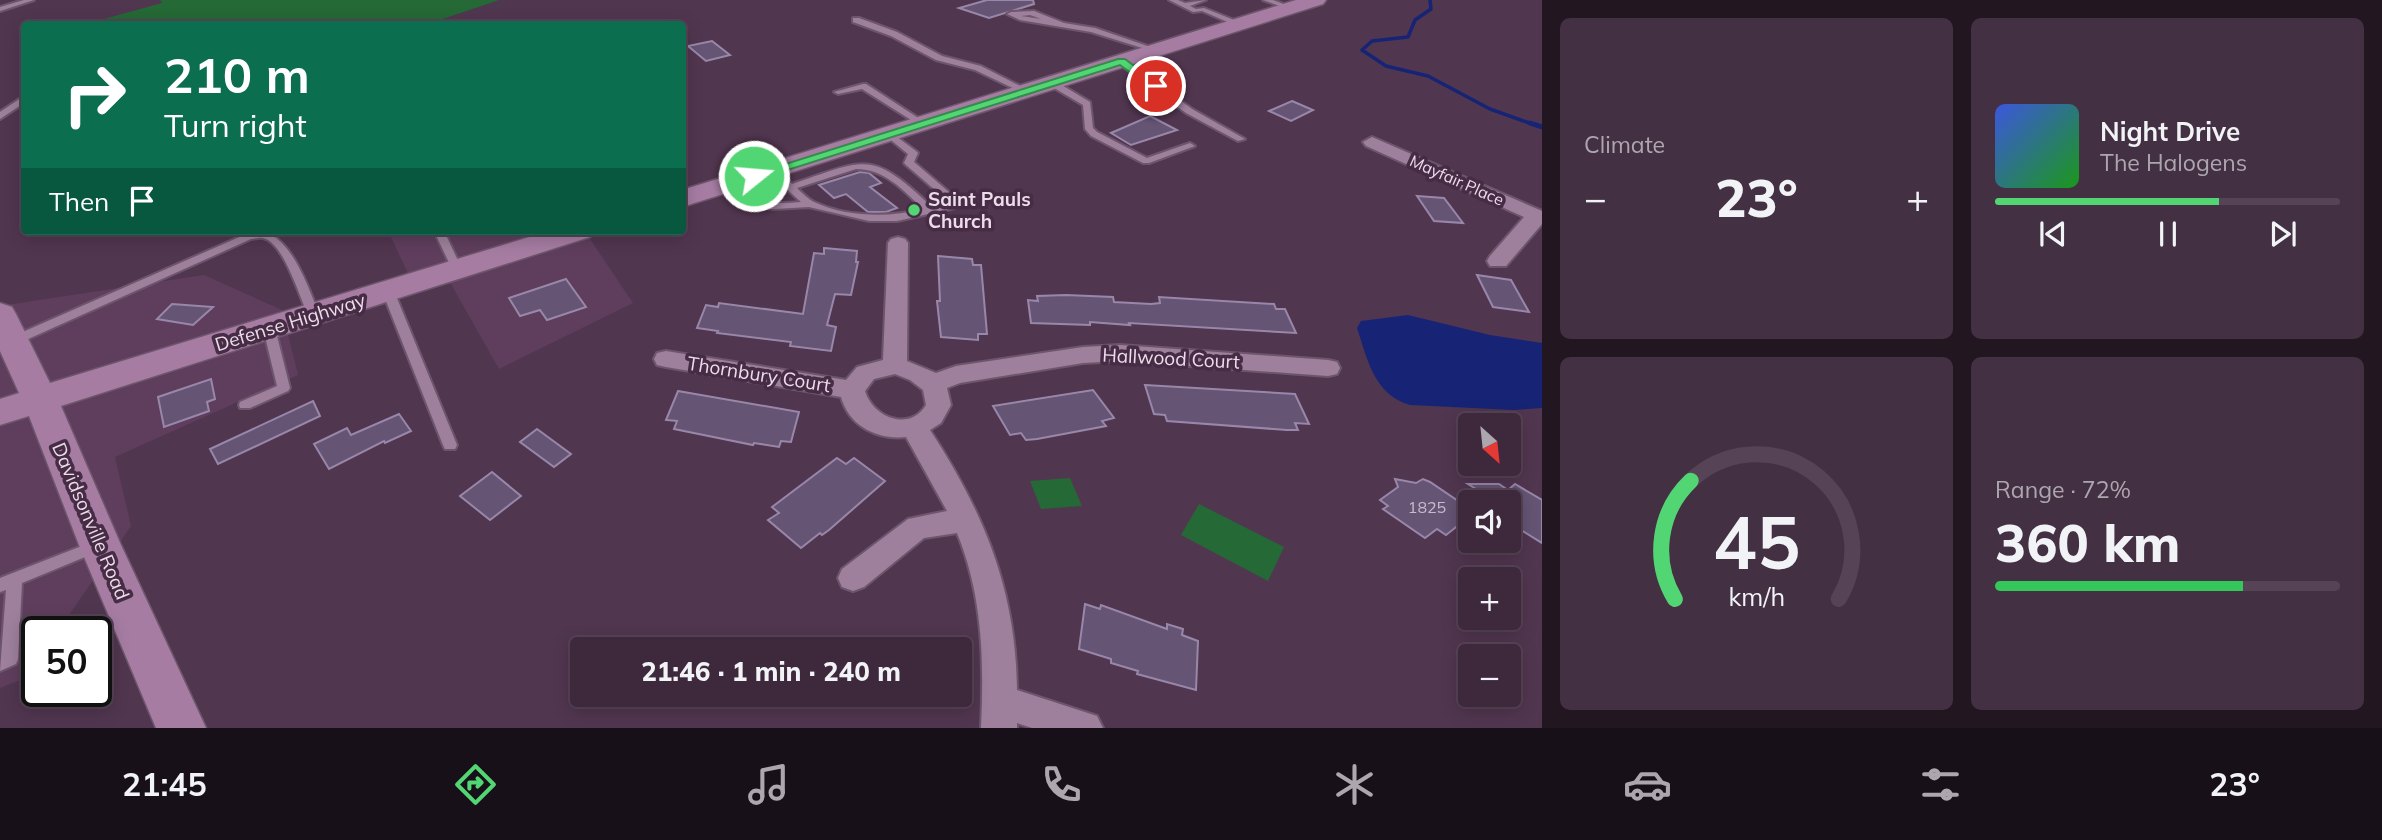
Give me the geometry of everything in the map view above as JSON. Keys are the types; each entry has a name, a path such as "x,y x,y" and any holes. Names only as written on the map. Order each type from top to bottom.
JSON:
{"main road":[{"path":"686,198 1316,0"},
{"name":"Defense Highway","path":"0,412 567,235"},
{"name":"Davidsonville Road","path":"4,324 40,399 100,545 181,728"}],"street":[{"name":"Mayfair Place","path":"1372,142 1539,217"},
{"path":"1498,261 1539,217"},
{"path":"895,366 898,243"},
{"name":"Hallwood Court","path":"933,384 956,375 1083,355 1121,353 1328,368"},
{"name":"Thornbury Court","path":"666,359 852,390"},
{"path":"895,366 922,374 933,384 939,396 939,406 926,421 914,427 897,428 871,421 859,412 853,401 852,390 866,373 895,366"},
{"path":"914,427 949,481 985,570 996,619 999,715 1085,728"},
{"path":"853,578 918,527 966,520"}],"lane":[{"path":"0,9 31,0"},
{"path":"1172,0 1240,24"},
{"path":"1184,5 1203,0"},
{"path":"1266,0 1290,8"},
{"path":"1062,25 1031,13 1011,14 1020,18 1062,25 1092,30 1155,50"},
{"path":"856,20 894,34 939,58 978,68 1026,91"},
{"path":"1121,61 1189,111 1241,139"},
{"path":"1052,83 1087,104 1089,129 1094,134 1138,160 1152,161 1190,146"},
{"path":"838,92 863,86 922,123"},
{"path":"0,116 21,102"},
{"path":"719,187 731,197 748,204 774,207 809,204 873,220 902,219 951,206 954,201 909,163 913,153 910,149 889,134"},
{"path":"791,187 855,166 871,166 882,170 907,188 930,210"},
{"path":"772,171 809,204"},
{"path":"4,324 248,237 266,235 276,241 302,284 313,314"},
{"path":"441,235 457,270"},
{"path":"388,291 450,445"},
{"path":"245,405 284,388 269,328"},
{"path":"0,663 10,659 7,582 100,545"}],"shaded area":[{"path":"390,235 576,235 590,239 633,303 499,369 451,284 408,273"},
{"path":"204,275 282,310 298,375 115,457 131,526 68,616 21,616 21,680 0,688 0,306"},
{"path":"1408,315 1490,335 1542,343 1542,408 1514,410 1410,405 1398,400 1380,385 1374,375 1357,328 1361,321"}],"green space":[{"path":"160,0 499,0 437,21 104,19 162,3"},
{"path":"1070,478 1082,506 1041,509 1030,481"},
{"path":"1199,504 1284,547 1268,581 1181,535"}],"building":[{"path":"987,0 1033,0 1034,4 989,18 959,8"},
{"path":"712,41 730,55 706,61 688,46"},
{"path":"1292,101 1313,110 1291,121 1269,111"},
{"path":"1150,116 1177,130 1131,145 1111,133"},
{"path":"860,172 869,173 881,183 870,187 897,208 886,212 868,212 846,194 834,198 819,185"},
{"path":"1417,196 1444,198 1463,223 1434,221"},
{"path":"824,248 857,251 858,262 851,295 835,294 827,325 836,327 831,351 790,346 791,342 697,328 706,305 718,307 719,303 803,314 814,253 824,254"},
{"path":"938,256 972,259 973,265 981,265 987,334 978,334 978,340 941,337 937,301 940,301"},
{"path":"1477,275 1511,280 1529,312 1493,307"},
{"path":"566,279 586,307 547,320 540,310 520,316 509,298"},
{"path":"1037,296 1113,297 1114,302 1151,304 1160,303 1159,297 1274,304 1276,309 1285,309 1296,333 1129,323 1130,325 1090,322 1090,325 1031,323 1028,300 1038,301"},
{"path":"172,304 213,307 193,325 157,319"},
{"path":"211,379 215,399 207,402 209,411 164,427 158,397"},
{"path":"1145,385 1295,394 1309,424 1295,423 1298,430 1287,430 1167,421 1165,415 1154,414"},
{"path":"1093,390 1114,418 1102,421 1106,426 1037,439 1026,440 1021,433 1010,435 993,406"},
{"path":"678,391 799,412 791,442 781,441 779,447 753,445 674,429 677,421 666,420"},
{"path":"313,401 320,416 218,464 210,449"},
{"path":"399,414 411,431 385,443 384,441 329,469 314,444 347,428 351,435"},
{"path":"537,429 571,454 554,467 520,442"},
{"path":"837,458 846,464 854,458 885,481 829,530 822,535 820,533 801,548 768,520 779,513 772,507"},
{"path":"492,472 521,496 490,520 460,496"},
{"path":"1395,479 1416,483 1423,479 1430,482 1458,501 1458,526 1446,535 1437,529 1425,538 1383,509 1388,506 1380,500 1398,487"},
{"path":"1468,484 1499,484 1508,490 1478,490"},
{"path":"1515,484 1542,500 1542,543 1521,530 1521,490 1508,490"},
{"path":"1085,604 1100,609 1101,605 1167,629 1167,624 1183,629 1182,635 1198,641 1196,690 1137,674 1138,671 1111,663 1111,659 1079,649"}],"waterway":[{"path":"1430,0 1431,9 1415,20 1408,37 1372,41 1362,50 1386,66 1428,76 1490,109 1535,125"},
{"path":"1530,123 1542,127"}],"place":[{"name":"Saint Pauls Church","path":"914,210"}],"route":[{"path":"754,176 1121,61 1156,86"}]}
